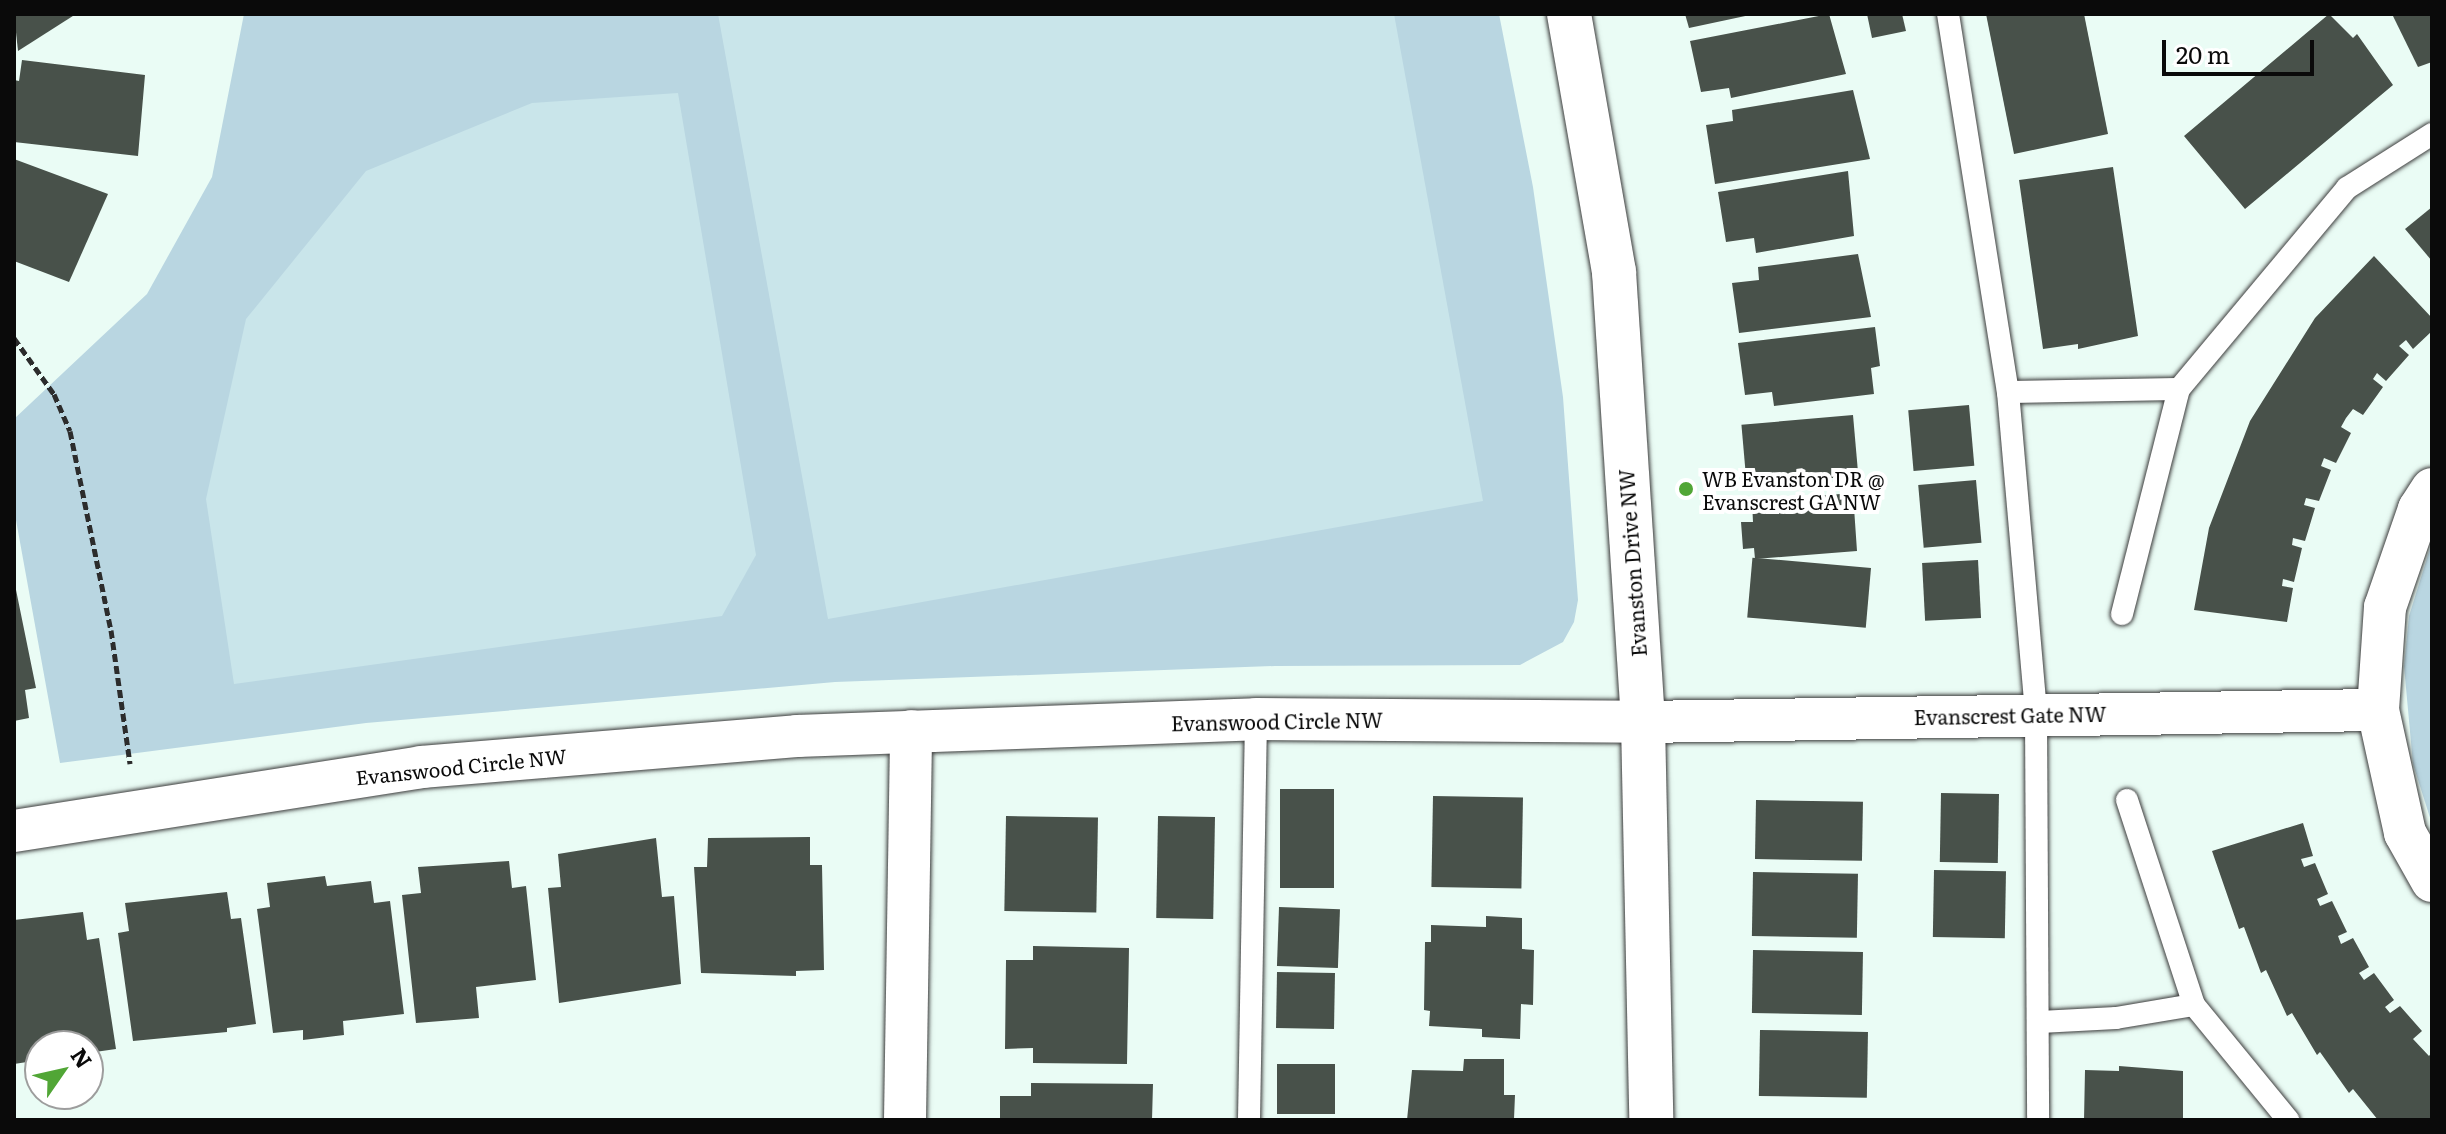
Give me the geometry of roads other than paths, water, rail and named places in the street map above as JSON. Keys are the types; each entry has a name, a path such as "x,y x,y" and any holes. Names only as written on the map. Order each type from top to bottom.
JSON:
{"street":[{"name":"Evanston Drive NW","path":"1569,14 1614,272 1643,722 1651,1119"},
{"path":"2432,489 2419,509 2385,607 2378,710 2405,833 2432,881"},
{"name":"Evanscrest Gate NW","path":"1643,722 2378,710"},
{"name":"Evanswood Circle NW","path":"14,831 137,808 421,767 797,736 1256,719 1643,722"},
{"path":"905,1120 911,731"}],"lane":[{"path":"1948,14 2008,392 2036,714 2040,1022 2038,1120"},
{"path":"2122,614 2179,389 2347,188 2432,134"},
{"path":"2008,392 2179,389"},
{"path":"1249,1120 1256,719"},
{"path":"2127,800 2194,1005 2288,1120"},
{"path":"2040,1022 2116,1018 2194,1005"}],"place":[{"name":"WB Evanston DR @ Evanscrest GA NW","path":"1686,489"}]}
